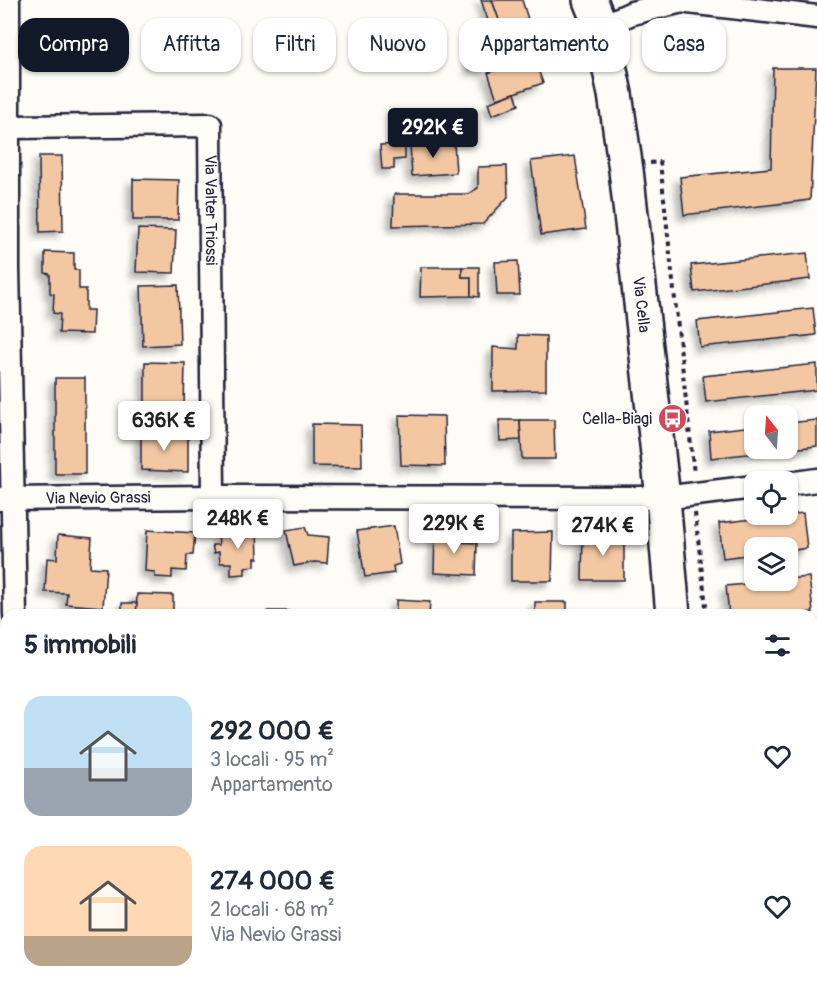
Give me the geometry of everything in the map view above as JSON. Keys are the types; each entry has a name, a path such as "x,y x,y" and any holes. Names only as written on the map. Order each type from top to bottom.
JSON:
{"street":[{"path":"8,0 9,127 4,267 6,499 15,609"},
{"path":"596,14 632,13 675,1 718,2 817,17"},
{"name":"Via Cella","path":"596,14 615,94 683,490 673,609"},
{"name":"Via Valter Triossi","path":"9,127 210,124 213,497"},
{"path":"798,483 817,480"},
{"name":"Via Nevio Grassi","path":"6,499 744,487"}],"path":[{"path":"626,166 660,162 683,490 695,507 706,609"}],"building":[{"path":"481,0 492,0 498,18 487,18"},
{"path":"492,0 522,0 528,18 498,18"},
{"path":"773,68 816,68 810,200 684,215 680,177 771,168"},
{"path":"539,72 543,83 497,99 488,73"},
{"path":"515,93 519,105 492,115 488,103"},
{"path":"454,142 456,173 412,176 410,144"},
{"path":"405,144 405,159 394,160 394,169 382,169 380,145"},
{"path":"39,156 62,156 63,231 40,232"},
{"path":"575,156 586,229 541,235 531,161"},
{"path":"507,166 508,197 483,224 393,226 394,194 468,194 478,188 478,167"},
{"path":"133,179 179,180 178,220 133,220"},
{"path":"138,229 176,230 174,273 136,272"},
{"path":"45,252 74,253 74,270 79,270 79,289 86,289 86,310 93,310 92,334 59,333 60,314 53,313 54,294 50,293 50,274 45,273"},
{"path":"807,253 810,279 694,292 691,265"},
{"path":"518,261 520,295 497,295 495,262"},
{"path":"421,267 462,267 462,277 471,277 471,296 420,297"},
{"path":"462,267 479,267 479,297 471,296 471,277 462,277"},
{"path":"178,285 180,344 143,346 141,286"},
{"path":"813,308 816,335 700,347 697,321"},
{"path":"518,335 546,336 546,390 493,391 493,347 518,349"},
{"path":"145,362 185,363 184,408 145,406"},
{"path":"817,364 817,390 706,402 703,376"},
{"path":"55,378 85,378 85,474 55,474"},
{"path":"399,415 444,416 445,466 401,465"},
{"path":"499,420 520,420 521,440 500,441"},
{"path":"520,420 554,420 555,459 522,459"},
{"path":"817,420 817,446 798,448 798,422"},
{"path":"312,424 361,425 362,467 312,466"},
{"path":"744,427 744,454 711,458 709,431"},
{"path":"141,431 188,433 188,472 141,470"},
{"path":"803,513 807,548 798,549 798,537 744,537 744,555 723,558 719,523 744,520 744,525 798,525 798,514"},
{"path":"394,526 400,564 393,566 394,573 365,577 357,531"},
{"path":"305,527 308,535 329,537 327,563 314,562 294,566 286,530"},
{"path":"147,530 195,533 193,555 187,555 186,571 172,570 172,578 155,577 155,572 145,571"},
{"path":"257,531 258,558 255,558 255,566 245,567 245,574 231,575 231,563 220,563 219,552 214,553 212,545 219,545 218,533"},
{"path":"435,531 457,533 457,542 477,543 476,575 434,573"},
{"path":"553,532 552,581 511,581 511,533"},
{"path":"583,533 624,534 624,580 582,580"},
{"path":"58,535 92,538 90,567 106,568 103,607 66,604 67,593 45,592 47,558 57,559"},
{"path":"809,577 813,609 728,609 726,586 744,584 744,591 798,591 798,578"},
{"path":"137,594 173,595 173,609 136,609"},
{"path":"396,600 430,602 429,609 396,609"},
{"path":"535,602 567,602 567,609 535,609"},
{"path":"122,603 137,603 136,609 122,609"}],"place":[{"name":"Cella-Biagi","path":"673,419"}]}
